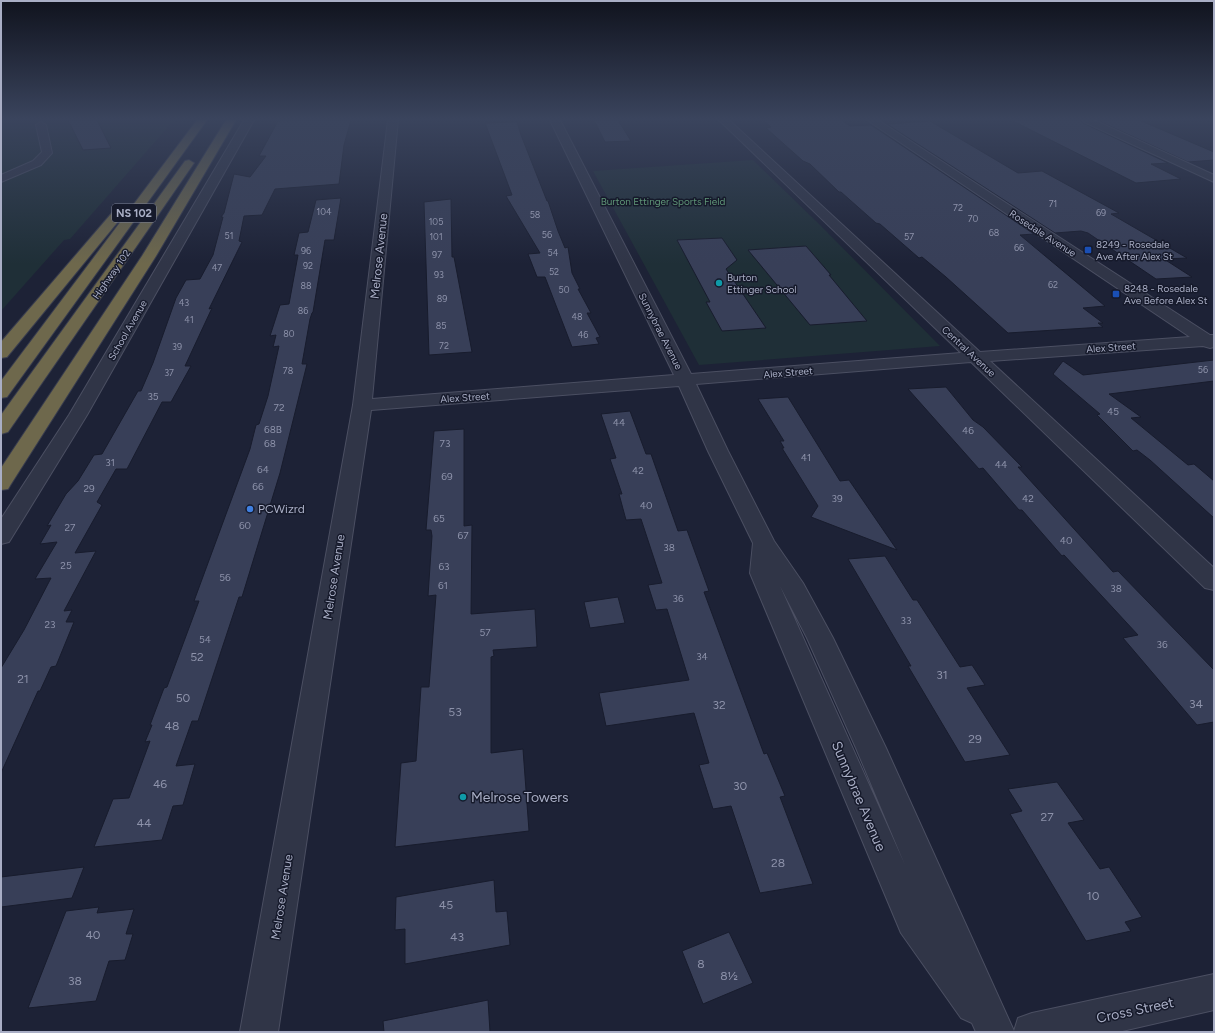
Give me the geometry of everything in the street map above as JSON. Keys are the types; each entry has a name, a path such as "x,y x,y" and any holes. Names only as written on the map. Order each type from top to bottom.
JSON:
{"highway":[{"path":"1,353 116,214 169,168"},
{"name":"Highway 102","path":"1,393 82,286 177,168"},
{"name":"Highway 102","path":"1,428 180,168"},
{"path":"1,484 149,256 202,168"}],"street":[{"path":"1,179 26,168"},
{"name":"School Avenue","path":"1,537 78,415 221,168"},
{"name":"Melrose Avenue","path":"259,1032 362,405 388,168"},
{"name":"Sunnybrae Avenue","path":"579,168 685,380 718,451 764,543 762,573 913,921 994,1032"},
{"name":"Central Avenue","path":"775,168 1214,582"},
{"name":"Rosedale Avenue","path":"946,168 1212,342"},
{"path":"1191,168 1214,179"},
{"name":"Alex Street","path":"362,405 976,357 1212,342"},
{"name":"Cross Street","path":"1032,1032 1214,992"}],"green space":[{"path":"1,168 132,168 70,239 64,240 1,311"},
{"name":"Burton Ettinger Sports Field","path":"634,168 761,168 940,346 699,365 593,171"}],"building":[{"path":"257,168 341,168 339,184 275,189 262,215 244,216 239,241 242,242 209,309 212,308 185,366 191,366 171,402 162,402 127,469 116,469 97,502 102,505 75,553 96,551 64,611 72,610 66,622 74,622 56,666 51,667 40,691 38,691 1,773 1,668 24,630 51,578 35,579 57,542 40,544 51,525 47,526 66,494 78,481 94,455 102,454 138,391 141,391 153,363 176,298 186,280 200,279 213,255 223,217 221,217 224,213 234,174 250,177"},
{"path":"502,168 534,168 565,248 568,247 572,273 580,289 578,289 591,313 587,313 600,337 596,338 599,344 572,347 545,277 537,277 528,254 540,253 506,196 512,195"},
{"path":"814,168 936,168 1034,234 1020,235 1105,306 1083,308 1103,323 1098,323 1103,327 1008,333 946,277 922,257 919,258 880,224 876,223 841,192 839,192"},
{"path":"955,168 1010,168 1018,173 1042,171 1119,213 1111,214 1187,258 1164,259 1192,277 1156,279 1088,233 1081,231 1055,233"},
{"path":"1107,168 1159,168 1181,179 1136,183"},
{"path":"341,198 334,240 325,240 313,312 310,319 302,364 307,364 280,473 242,597 239,597 198,721 192,721 176,766 195,764 183,805 173,806 162,840 94,847 113,799 129,798 150,741 145,742 152,725 150,725 164,688 167,687 199,601 194,601 250,449 256,425 259,424 268,396 279,346 273,347 276,335 270,336 280,305 289,304 298,255 294,255 299,233 308,232 316,200"},
{"path":"451,199 452,257 454,257 472,352 429,355 424,202"},
{"path":"722,238 737,260 726,269 766,328 722,331 706,302 710,302 677,240"},
{"path":"806,246 867,321 810,325 748,250"},
{"path":"1214,360 1214,381 1109,394 1141,417 1131,418 1188,465 1194,464 1214,481 1214,518 1150,460 1137,450 1133,451 1097,415 1100,414 1053,374 1063,361 1083,375"},
{"path":"946,387 973,420 983,427 1022,467 1018,467 1113,572 1118,571 1214,670 1214,722 1197,725 1123,638 1138,635 1064,555 1062,556 1022,510 1019,510 983,468 979,469 908,389"},
{"path":"788,397 840,481 849,480 897,550 811,517 818,506 782,448 784,448 780,441 784,441 758,399"},
{"path":"630,411 646,454 651,454 678,531 687,530 709,591 704,592 764,754 767,753 785,796 780,797 813,884 760,893 731,806 713,809 699,765 709,763 694,713 606,726 599,693 689,680 667,609 656,610 648,585 662,583 641,519 626,520 619,494 622,494 610,459 616,458 601,414"},
{"path":"464,429 464,526 472,525 471,614 535,609 537,647 493,650 494,656 491,657 491,753 523,749 529,831 395,847 401,763 416,761 421,687 429,687 436,595 428,596 432,536 431,530 426,530 434,431"},
{"path":"885,556 913,600 917,600 960,667 972,665 985,685 967,688 1010,755 965,762 908,666 911,666 848,559"},
{"path":"618,597 625,623 590,628 584,602"},
{"path":"1057,782 1084,820 1068,823 1100,869 1109,867 1142,917 1125,922 1131,931 1086,941 1010,814 1022,811 1008,789"},
{"path":"84,867 72,898 1,907 1,877"},
{"path":"494,880 496,912 507,911 510,945 405,964 405,929 395,930 396,897"},
{"path":"99,907 97,913 134,909 126,934 133,934 125,960 109,961 96,1001 28,1008 66,911"},
{"path":"729,932 753,983 703,1004 682,951"},
{"path":"488,1000 490,1032 384,1032 383,1021"}],"place":[{"name":"8249 - Rosedale Ave After Alex St","path":"1088,250"},
{"name":"Burton Ettinger School","path":"719,283"},
{"name":"8248 - Rosedale Ave Before Alex St","path":"1116,294"},
{"name":"PCWizrd","path":"250,509"},
{"name":"Melrose Towers","path":"463,797"}]}
